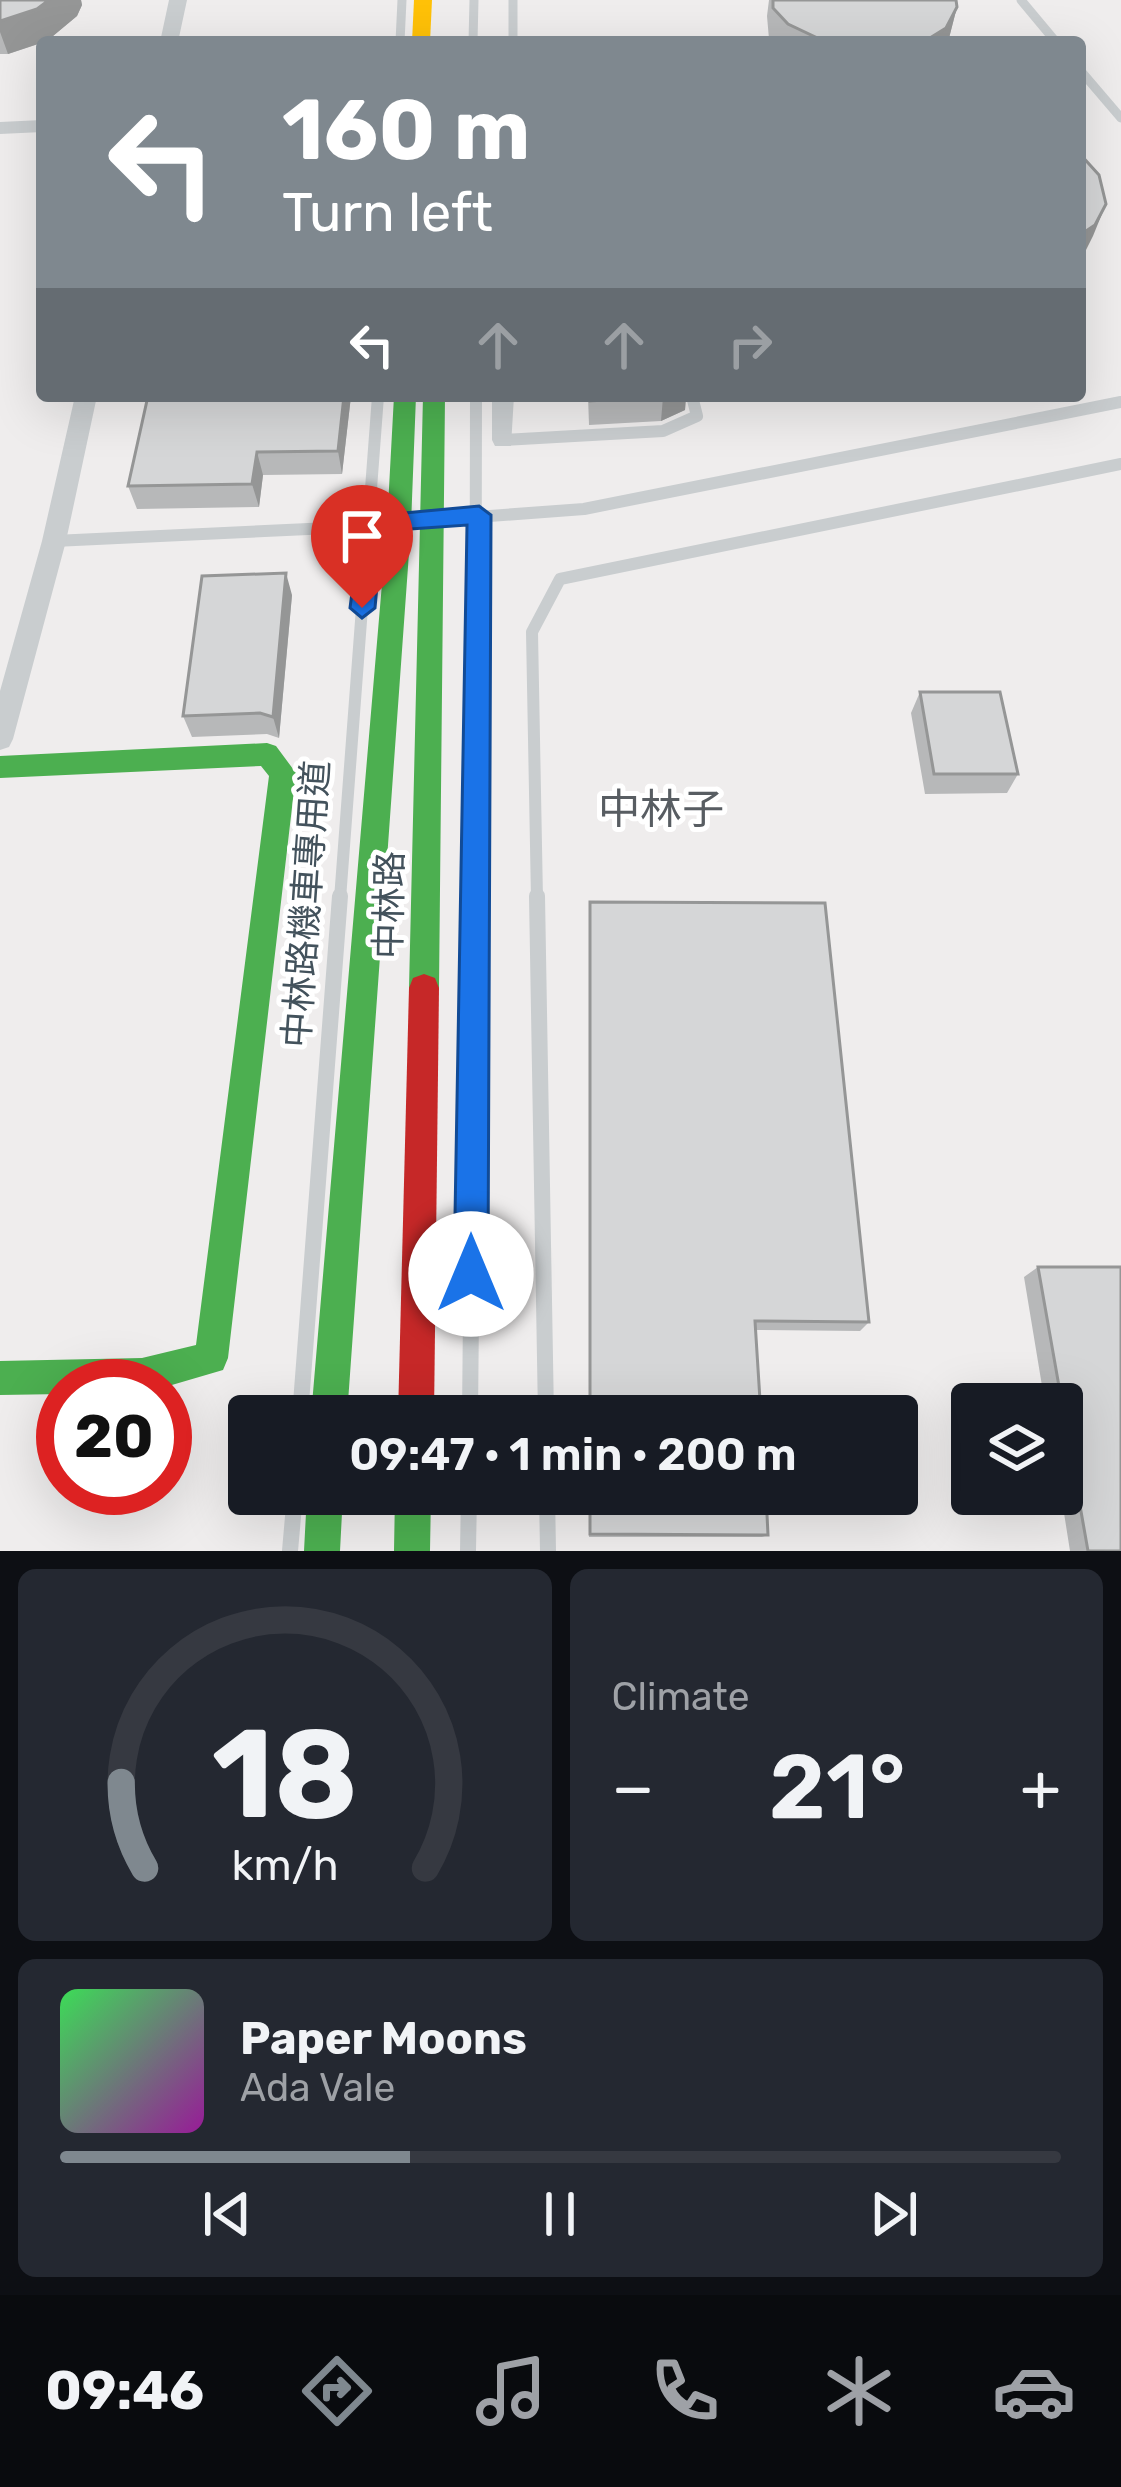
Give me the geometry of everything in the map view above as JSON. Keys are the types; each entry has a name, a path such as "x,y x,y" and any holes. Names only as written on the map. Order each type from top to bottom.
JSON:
{"street":[{"path":"170,36 178,0"},
{"path":"421,36 423,0"},
{"path":"447,36 449,0"},
{"path":"0,128 36,126"},
{"path":"0,739 54,541 85,402"},
{"path":"331,1395 405,402"},
{"name":"中林路","path":"416,1395 434,402"},
{"path":"503,402 503,440"},
{"path":"0,767 266,754 284,773 211,1358 142,1375 0,1378"},
{"path":"322,1551 324,1515"},
{"path":"412,1551 413,1515"}],"lane":[{"path":"400,36 403,0"},
{"path":"473,36 474,0"},
{"path":"513,0 513,36"},
{"path":"1021,0 1051,36"},
{"path":"1086,77 1121,118"},
{"name":"中林路機車專用道","path":"302,1395 378,402"},
{"path":"470,1395 476,402"},
{"path":"503,440 663,431 697,416 694,402"},
{"path":"54,541 399,525 584,508 1121,402"},
{"path":"546,1395 532,632 560,579 1121,464"},
{"path":"290,1551 293,1515"},
{"path":"468,1551 469,1515"},
{"path":"547,1515 548,1551"}],"building":[{"path":"0,0 49,0 0,21"},
{"path":"773,0 956,0 957,7 946,28 933,36 813,36 788,24 773,8"},
{"path":"1086,161 1099,175 1106,204 1095,225 1086,231"},
{"path":"147,402 343,402 338,451 257,452 252,484 128,486"},
{"path":"286,573 273,717 260,713 183,716 202,576"},
{"path":"920,692 1000,692 1018,774 934,774"},
{"path":"590,902 825,903 869,1322 755,1321 760,1395 590,1395"},
{"path":"1038,1267 1121,1267 1121,1551 1088,1551 1082,1515 1083,1383 1058,1383"},
{"path":"590,1515 767,1515 768,1535 590,1534"}],"traffic: fast":[{"path":"331,1395 405,402"},
{"path":"424,988 434,402"},
{"path":"0,767 267,754 283,773 211,1358 142,1375 0,1378"},
{"path":"322,1551 324,1515"},
{"path":"412,1551 413,1515"}],"traffic: slow":[{"path":"421,36 423,0"}],"traffic: jam":[{"path":"416,1395 424,988"}],"district":[{"name":"中林子","path":"661,810"}],"route":[{"path":"362,608 370,523 399,525 479,515 471,1274"}]}
